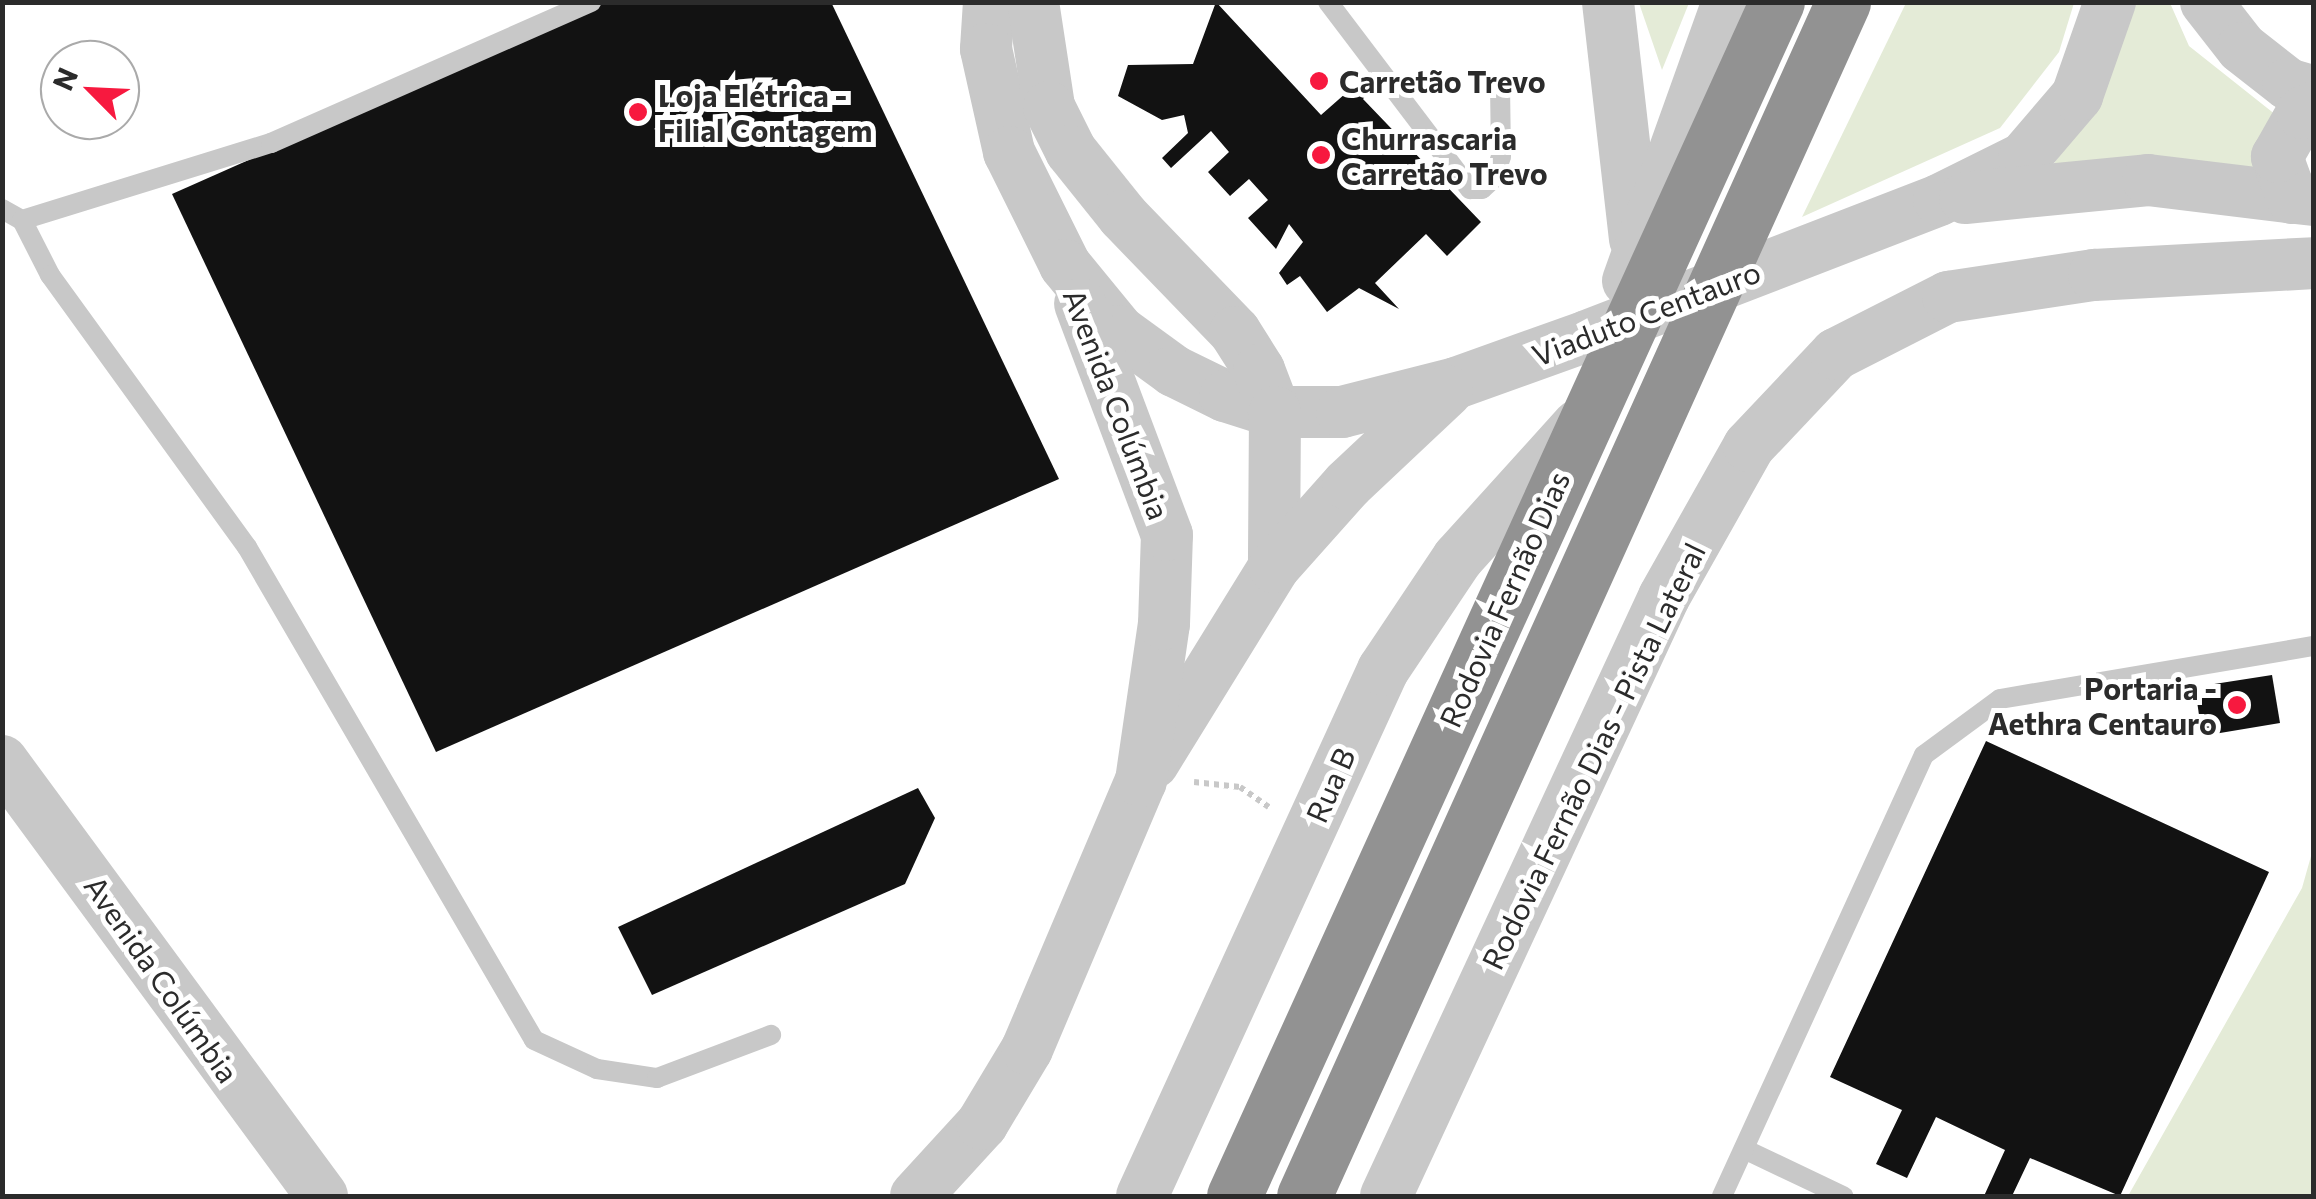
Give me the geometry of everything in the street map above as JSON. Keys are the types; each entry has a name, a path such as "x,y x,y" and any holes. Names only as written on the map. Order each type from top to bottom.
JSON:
{"highway":[{"name":"Rodovia Fernão Dias","path":"1234,1196 1777,2"},
{"name":"Rodovia Fernão Dias","path":"1304,1196 1843,2"},
{"path":"1804,90 1861,2"}],"street":[{"path":"989,2 986,49 1009,152 1064,266 1119,331 1174,372 1275,412"},
{"path":"1032,2 1049,107 1072,151 1122,216 1235,332 1275,412 1274,567"},
{"path":"1608,2 1636,254"},
{"path":"1586,416 1636,254 1728,2"},
{"path":"1939,200 2024,158 2078,96 2110,2"},
{"path":"2206,2 2242,48 2288,84 2314,92"},
{"path":"2303,199 2277,157 2302,113 2314,107"},
{"path":"1939,200 2148,180 2303,199"},
{"name":"Viaduto Centauro","path":"1275,412 1342,412 1467,380 1939,200"},
{"name":"Rodovia Fernão Dias - Pista Lateral","path":"1386,1196 1664,596 1749,446 1836,354 1948,297 2094,275 2314,263"},
{"name":"Avenida Colúmbia","path":"1064,266 1166,535 1162,783"},
{"name":"Avenida Colúmbia","path":"925,1191 982,1124 1026,1048 1274,567 1348,484 1467,380"},
{"name":"Rua B","path":"1142,1196 1383,670 1458,558 1586,416"},
{"name":"Avenida Colúmbia","path":"2,761 322,1196"}],"lane":[{"path":"22,220 272,143 591,2"},
{"path":"1328,2 1470,189 1482,190 1494,178 1501,156 1500,85"},
{"path":"2,210 22,220 50,276 247,547 534,1040 597,1068 656,1078 770,1035"},
{"path":"1722,1196 1924,756 2000,699 2314,646"},
{"path":"1744,1149 1844,1196"}],"path":[{"path":"1162,783 1240,787 1274,813"}],"green space":[{"path":"1639,3 1689,3 1662,70"},
{"path":"1906,3 2074,3 2059,52 2000,128 1802,217"},
{"path":"2136,3 2170,3 2189,46 2281,119 2258,192 2044,177 2101,98"},
{"path":"2313,849 2313,1196 2128,1196 2302,888"}],"building":[{"path":"604,2 831,2 1059,479 436,752 172,194"},
{"name":"Churrascaria Carretão Trevo","path":"1216,2 1321,115 1371,71 1379,81 1363,99 1481,222 1447,256 1426,234 1375,283 1399,309 1359,288 1327,312 1300,276 1287,285 1279,273 1303,242 1289,224 1276,249 1248,218 1268,200 1249,179 1230,196 1208,172 1229,152 1211,131 1171,168 1162,158 1188,133 1184,115 1162,120 1118,96 1128,65 1193,64"},
{"name":"Portaria - Aethra Centauro","path":"2272,675 2280,723 2202,736 2195,687"},
{"path":"1986,741 2269,872 2120,1196 2030,1158 2012,1196 1984,1196 2005,1150 1936,1117 1907,1178 1876,1164 1902,1110 1830,1077"},
{"path":"918,788 935,818 905,884 652,995 618,927"}],"place":[{"name":"Carretão Trevo","path":"1319,81"},
{"name":"Loja Elétrica - Filial Contagem","path":"638,112"},
{"name":"Churrascaria Carretão Trevo","path":"1321,155"},
{"name":"Portaria - Aethra Centauro","path":"2237,705"}]}
